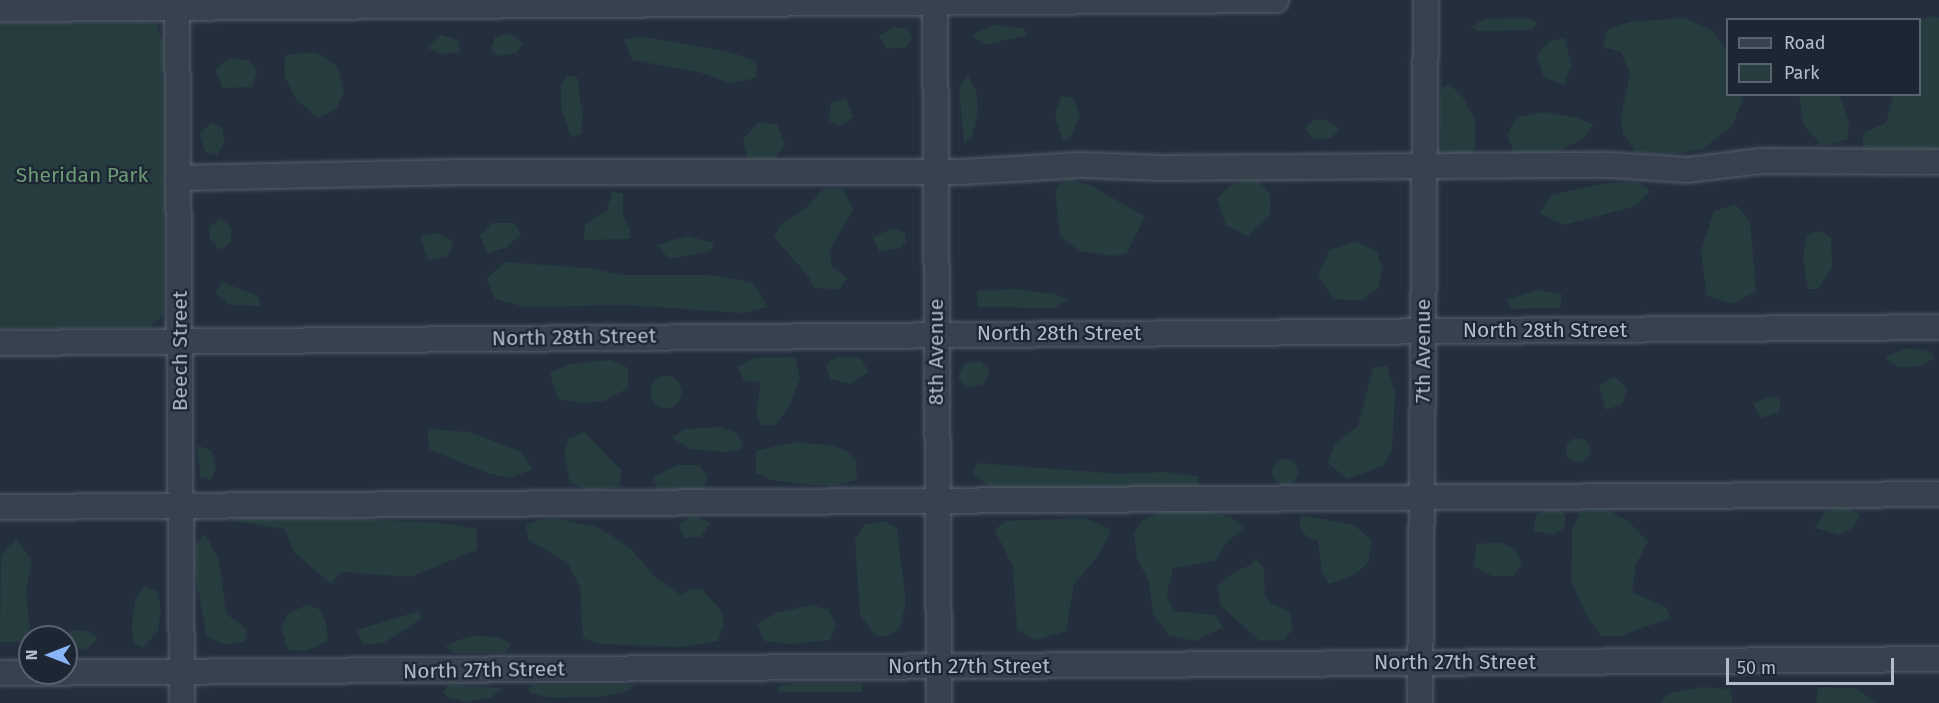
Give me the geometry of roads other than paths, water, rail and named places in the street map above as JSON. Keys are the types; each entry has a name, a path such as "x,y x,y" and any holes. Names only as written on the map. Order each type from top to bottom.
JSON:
{"street":[{"path":"0,9 177,3 1276,0"},
{"name":"7th Avenue","path":"1420,703 1426,0"},
{"name":"8th Avenue","path":"935,2 939,703"},
{"name":"Beech Street","path":"177,3 182,703"},
{"path":"178,178 474,172 935,172 1081,165 1425,167 1610,165 1688,170 1761,161 1939,162"},
{"name":"North 28th Street","path":"0,344 936,333 1939,327"},
{"path":"0,507 938,503 1939,494"},
{"name":"North 27th Street","path":"0,673 1939,659"}],"park label":[{"name":"Sheridan Park","path":"82,175"}]}
